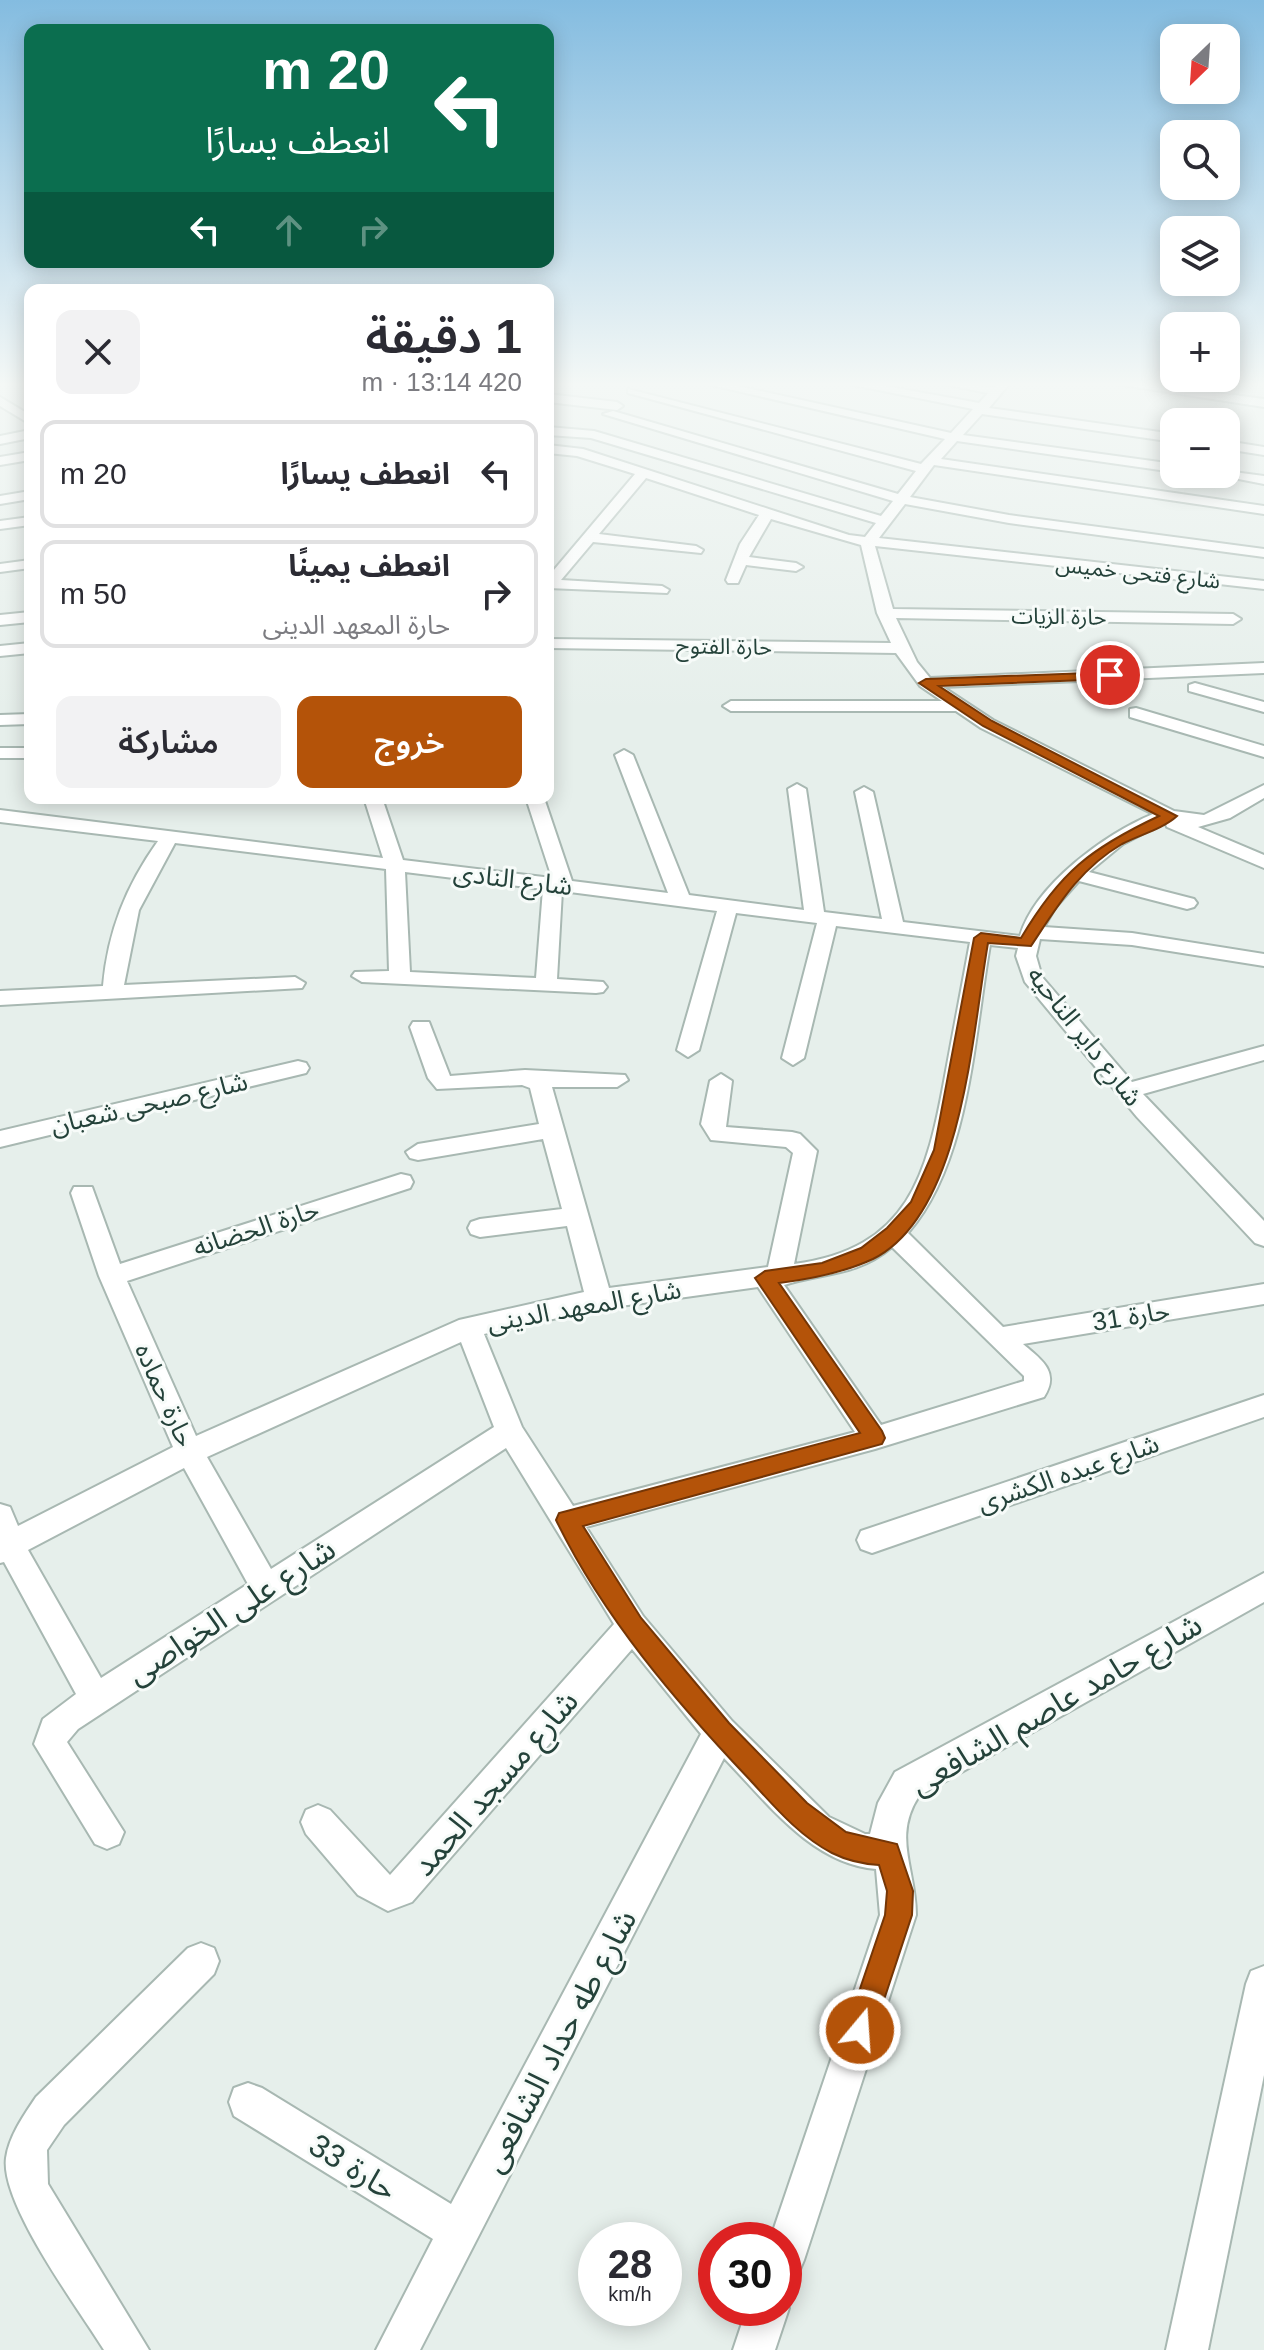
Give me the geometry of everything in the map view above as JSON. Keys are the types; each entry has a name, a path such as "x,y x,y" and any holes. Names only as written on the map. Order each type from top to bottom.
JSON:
{"street":[{"path":"554,578 626,493"},
{"name":"شارع فتحى خميس","path":"702,493 868,543 1264,585"},
{"path":"786,493 883,521"},
{"path":"880,493 1023,521 1264,553"},
{"path":"905,493 868,543 885,613 899,648 926,683 959,706 1200,837 1264,862"},
{"path":"1134,493 1264,510"},
{"path":"0,500 24,496"},
{"path":"733,580 740,560 767,514"},
{"path":"0,525 24,522"},
{"path":"587,537 696,550"},
{"path":"740,560 796,567"},
{"path":"0,568 24,565"},
{"path":"554,584 662,590"},
{"name":"حارة الزيات","path":"885,613 1233,619"},
{"path":"0,620 24,618"},
{"name":"حارة الفتوح","path":"554,644 899,648"},
{"path":"0,651 24,649"},
{"path":"926,683 1264,668"},
{"path":"1195,688 1253,723 1264,752"},
{"path":"731,706 959,706"},
{"path":"1136,713 1253,723"},
{"path":"0,720 24,719"},
{"path":"0,753 24,753"},
{"path":"624,755 681,900"},
{"path":"793,1058 822,918 797,789"},
{"path":"1166,816 1206,820 1264,790"},
{"path":"864,792 894,927"},
{"path":"1241,803 1264,809"},
{"path":"375,804 395,864 400,978"},
{"path":"537,804 559,884 546,985"},
{"name":"شارع داير الناحيه","path":"1166,816 1114,843 1075,874 1028,938 1025,966 1127,1091 1264,1237"},
{"name":"شارع النادى","path":"3,820 395,864 981,938 1132,939 1264,960"},
{"path":"113,992 115,950 126,910 145,872 170,837"},
{"path":"1075,874 1187,903"},
{"path":"688,1050 728,906"},
{"name":"شارع المعهد الدينى","path":"3,1537 468,1327 599,1299 825,1269 868,1253 893,1233 918,1205 943,1150 981,938"},
{"path":"362,976 596,987"},
{"path":"0,998 295,983"},
{"path":"421,1027 439,1078 445,1084 534,1079 617,1080"},
{"path":"1127,1091 1264,1053"},
{"name":"شارع صبحى شعبان","path":"0,1139 298,1068"},
{"path":"534,1079 540,1084 599,1299"},
{"path":"721,1081 713,1124 719,1134 792,1140 805,1151 772,1278 875,1438"},
{"path":"418,1152 553,1130"},
{"name":"حارة الحضانه","path":"112,1276 401,1182"},
{"name":"حارة حماده","path":"83,1193 112,1276 189,1452 266,1588"},
{"path":"480,1228 576,1216"},
{"path":"567,1520 875,1438 1034,1389 1038,1383 1037,1372 998,1338 893,1233"},
{"name":"حارة 31","path":"998,1338 1264,1294"},
{"path":"468,1327 510,1431 632,1626 720,1732 817,1829 863,1851 888,1853"},
{"name":"شارع عبده الكشرى","path":"872,1540 1264,1406"},
{"name":"شارع على الخواصى","path":"107,1832 50,1744 55,1730 67,1718 510,1431"},
{"path":"3,1537 96,1699"},
{"name":"شارع حامد عاصم الشافعى","path":"797,2222 898,1915 900,1891 888,1853 887,1815 907,1784 1264,1586"},
{"name":"شارع مسجد الحمد","path":"318,1822 370,1883 388,1893 400,1890 632,1626"},
{"name":"شارع طه حداد الشافعى","path":"397,2350 720,1732"},
{"path":"128,2350 29,2191 23,2164 31,2139 50,2111 201,1961"},
{"path":"1187,2350 1264,1984"},
{"name":"حارة 33","path":"248,2102 459,2232"},
{"path":"754,2350 762,2326"}],"route":[{"path":"860,2030 898,1915 900,1891 896,1869 888,1853 863,1851 839,1843 797,1812 720,1732 632,1626 567,1520 875,1438 765,1278 825,1269 868,1253 893,1233 918,1205 934,1177 943,1150 981,938 1026,943 1050,901 1075,874 1114,843 1161,817 1170,816 987,724 926,683 1110,675"}]}
